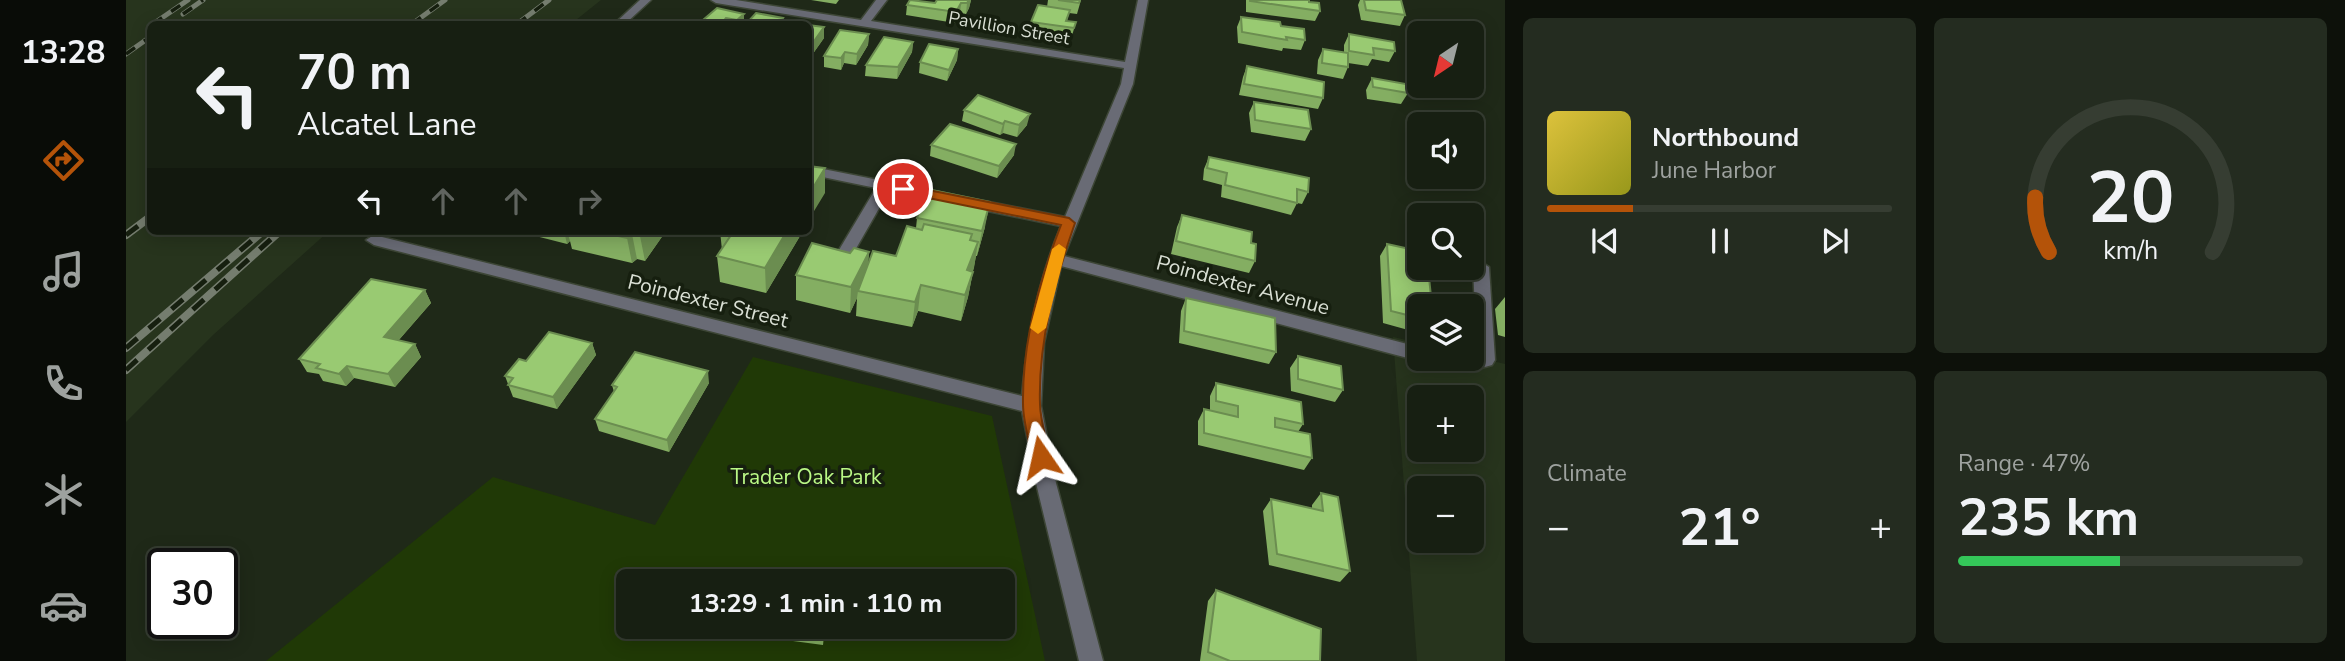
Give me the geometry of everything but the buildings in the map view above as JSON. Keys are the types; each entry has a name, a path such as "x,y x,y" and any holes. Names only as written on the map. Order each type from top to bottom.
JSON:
{"street":[{"path":"622,21 646,0"},
{"name":"Pavillion Street","path":"716,0 1131,66"},
{"path":"866,22 882,0"},
{"path":"1091,661 1046,483 1031,406 1035,343 1055,259 1127,84 1143,0"},
{"path":"812,171 1069,223"},
{"path":"844,255 885,186"},
{"name":"Poindexter Street","path":"380,235 1031,406"},
{"name":"Poindexter Avenue","path":"1055,259 1407,351"},
{"path":"1484,329 1484,360"}],"shaded area":[{"path":"126,0 601,0 575,21 147,21 147,235 325,235 213,335 126,422"},
{"path":"1393,337 1407,340 1407,371 1484,371 1484,359 1505,364 1505,661 1417,661 1409,553 1484,553 1484,476 1407,476 1407,526"}],"green space":[{"name":"Trader Oak Park","path":"753,357 992,416 1045,661 266,661 493,477 655,525"}],"railway":[{"path":"157,21 188,0"},
{"path":"183,14 203,0"},
{"path":"416,21 445,0"},
{"path":"521,21 549,0"},
{"path":"126,54 147,39"},
{"path":"126,235 147,219"},
{"path":"126,348 258,235"},
{"path":"126,370 276,235"}],"slow traffic":[{"path":"1038,328 1059,249"}],"route":[{"path":"903,189 1069,223 1055,259 1035,343 1031,406 1041,457"}]}
